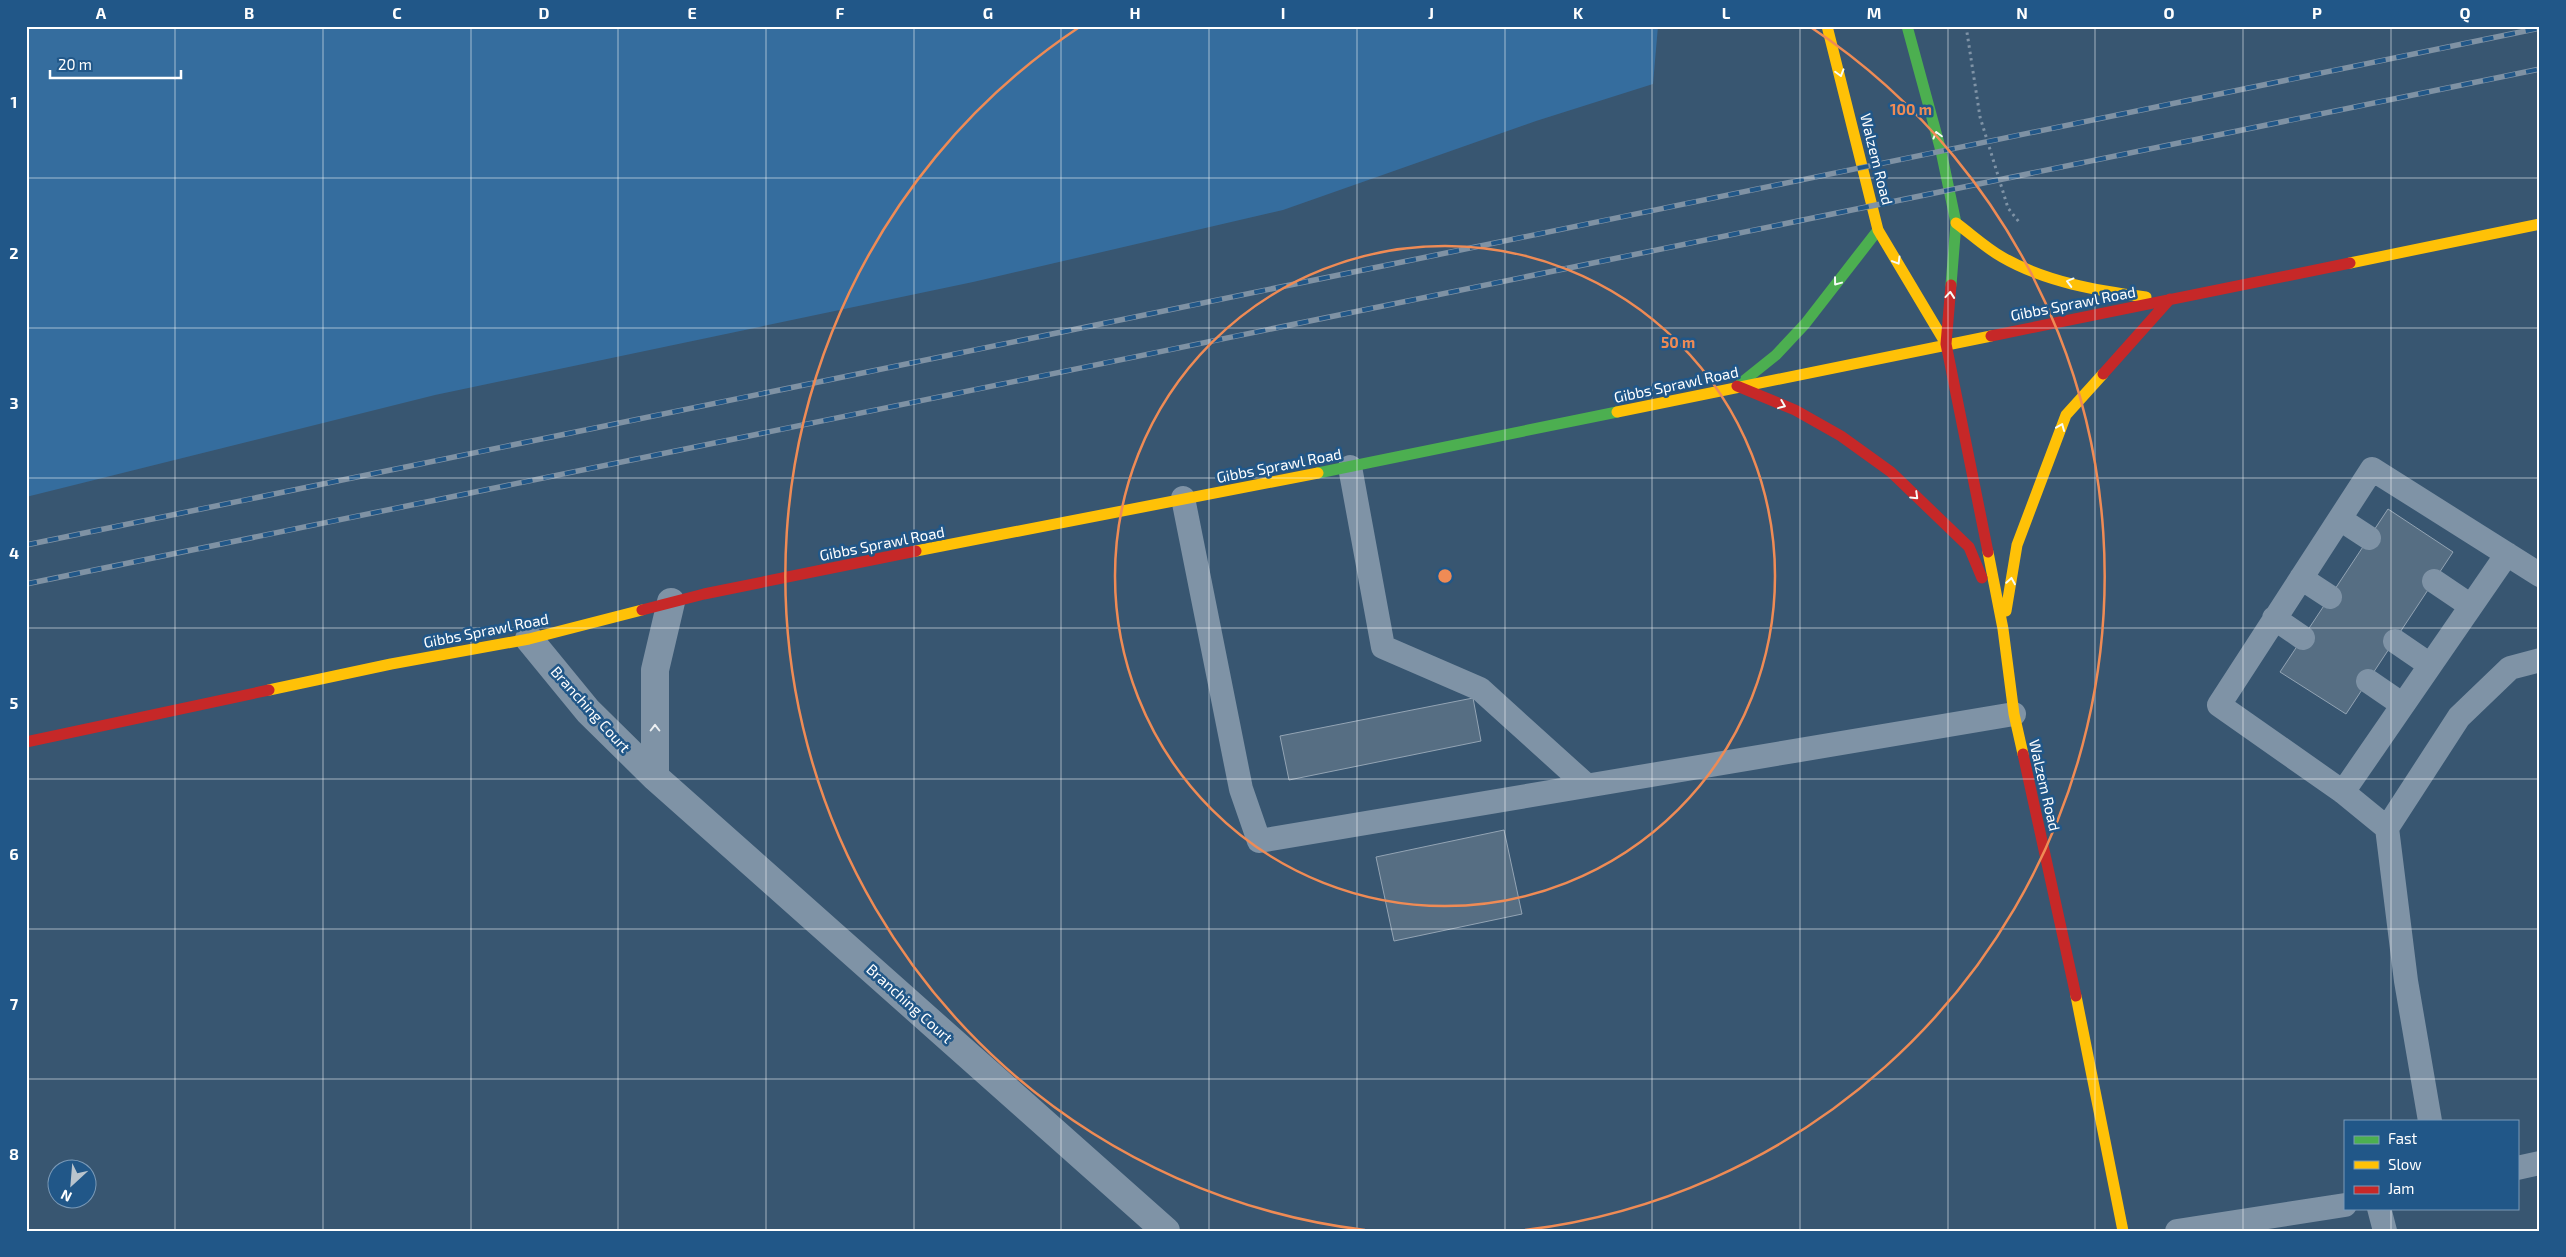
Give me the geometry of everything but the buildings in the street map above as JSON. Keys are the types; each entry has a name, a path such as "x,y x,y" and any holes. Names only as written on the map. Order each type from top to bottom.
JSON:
{"main road":[{"name":"Walzem Road","path":"1827,26 1878,230 1946,344"},
{"name":"Walzem Road","path":"1907,26 1941,151 1956,223 1946,344 2003,629 2014,714 2069,959 2123,1231"},
{"path":"1956,223 2008,261 2055,278 2111,293 2170,299"},
{"name":"Gibbs Sprawl Road","path":"26,742 391,664 529,639 671,602 1183,498 1350,467 1737,386 2540,224"},
{"path":"1878,230 1799,330 1776,355 1737,386 1802,414 1841,436 1891,472 1969,547 2003,629"},
{"path":"2003,629 2017,545 2066,415 2170,299"}],"street":[{"name":"Branching Court","path":"654,777 655,670 671,602"},
{"name":"Branching Court","path":"529,639 588,711 654,777 1166,1231"}],"lane":[{"path":"1350,467 1383,647 1480,689 1586,784"},
{"path":"2387,828 2343,792 2219,705 2372,469 2540,575"},
{"path":"1183,498 1241,789 1259,841 1586,784 2014,714"},
{"path":"2340,519 2369,538"},
{"path":"2343,792 2507,554"},
{"path":"2301,578 2330,598"},
{"path":"2434,581 2471,606"},
{"path":"2274,618 2303,638"},
{"path":"2395,641 2430,665"},
{"path":"2430,1120 2406,981 2387,828 2459,717 2510,668 2540,660"},
{"path":"2368,681 2402,705"},
{"path":"2518,1168 2540,1163"},
{"path":"2177,1231 2344,1205"},
{"path":"2380,1210 2385,1231"}],"path":[{"path":"1966,26 1980,117 2008,208 2025,227"}],"shaded area":[{"path":"26,26 1658,26 1653,84 1536,121 1283,210 973,282 435,395 26,497"}],"railway":[{"path":"26,545 2540,28"},
{"path":"26,584 2540,69"}],"traffic: fast":[{"path":"1907,26 1941,151 1956,223 1951,285"},
{"path":"1741,383 1776,355 1805,324 1878,230"},
{"path":"1318,473 1617,412"}],"traffic: slow":[{"path":"1827,26 1878,230 1946,344"},
{"path":"1956,223 1996,253 2036,273 2072,284 2146,297"},
{"path":"2350,263 2540,224"},
{"path":"1617,412 1991,336"},
{"path":"2006,611 2017,545 2066,415 2103,374"},
{"path":"916,551 1318,473"},
{"path":"1988,552 2003,629 2014,714 2023,754"},
{"path":"269,690 391,664 529,639 642,610"},
{"path":"2076,996 2123,1231"}],"traffic: jam":[{"path":"1991,336 2350,263"},
{"path":"1951,285 1946,344 1988,552"},
{"path":"2103,374 2170,299"},
{"path":"1737,386 1795,410 1841,436 1891,472 1969,547 1982,578"},
{"path":"642,610 704,594 916,551"},
{"path":"26,742 269,690"},
{"path":"2023,754 2076,996"}]}
